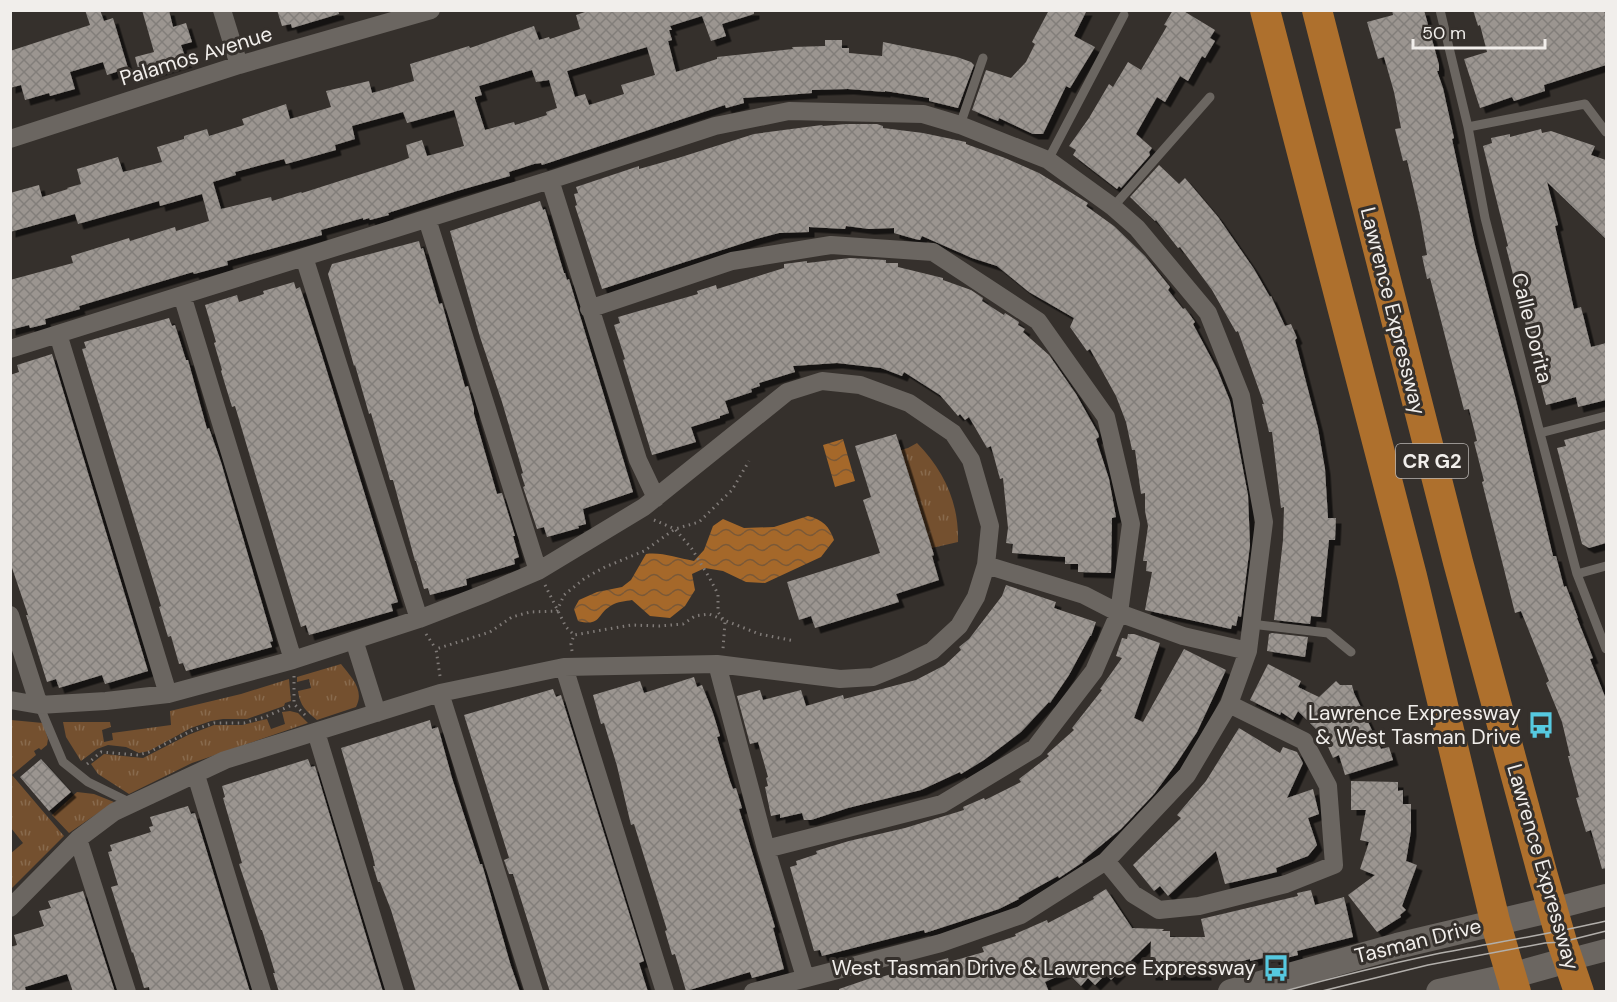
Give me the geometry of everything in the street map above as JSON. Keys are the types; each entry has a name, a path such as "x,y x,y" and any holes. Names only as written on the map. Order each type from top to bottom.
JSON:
{"highway":[{"name":"CR G2","path":"1265,10 1409,565 1495,921 1513,984"},
{"name":"Lawrence Expressway","path":"1317,10 1458,562 1552,909 1579,992"}],"main road":[{"name":"Tasman Drive","path":"1231,992 1336,961 1552,909"},
{"path":"1439,992 1513,984 1568,960"}],"street":[{"path":"222,10 239,65"},
{"name":"Palamos Avenue","path":"10,139 239,65 431,10"},
{"path":"10,349 427,219 715,126 789,111 923,114 960,125 1048,160 1113,207 1137,228 1208,313 1241,396 1264,522 1248,651 1229,704 1187,775 1106,861 1021,915 941,944 753,992"},
{"path":"550,180 650,502"},
{"path":"427,219 538,571"},
{"path":"590,309 732,261 831,245 933,252 1038,321 1106,417 1131,524 1119,613 1094,671 1035,748 942,804 766,849"},
{"path":"304,257 419,619"},
{"path":"182,295 293,660"},
{"path":"58,333 168,694"},
{"path":"10,700 39,705 168,694 293,660 419,619 538,571 650,502 787,392 822,381 860,385 909,404 953,433 971,460 990,526 986,565 976,597 959,626 932,651 903,665 873,676 840,679 719,665 569,667 441,692 225,760 114,812 78,839 10,908"},
{"path":"986,565 1084,595 1119,613 1183,636 1248,651"},
{"path":"10,615 39,705"},
{"path":"354,640 377,713"},
{"path":"719,665 766,849 805,977"},
{"path":"569,667 665,992"},
{"path":"441,692 534,992"},
{"path":"1106,861 1133,894 1159,910 1199,906 1286,884 1334,865 1328,786 1304,741 1229,704"},
{"path":"316,732 395,992"},
{"path":"196,775 262,992"},
{"path":"78,839 127,992"},
{"name":"Tasman Drive","path":"1552,909 1606,895"},
{"path":"1568,960 1606,950"}],"lane":[{"name":"Calle Dorita","path":"1440,10 1468,127 1485,218 1540,433 1577,574 1606,649"},
{"path":"1048,160 1124,15"},
{"path":"960,125 983,58"},
{"path":"1113,207 1210,97"},
{"path":"1468,127 1585,104 1606,132"},
{"path":"1540,433 1606,416"},
{"path":"1577,574 1606,566"},
{"path":"1251,624 1328,633 1351,652"},
{"path":"39,705 63,762 88,782 132,804"}],"path":[{"path":"557,611 564,595 585,578 644,550 675,529 699,522 732,490 750,461"},
{"path":"650,502 654,519 675,529 692,549 718,594 718,612 725,622 719,665"},
{"path":"538,571 557,611 566,627 574,635"},
{"path":"441,692 436,650 490,632 512,617 530,612 557,611"},
{"path":"574,635 631,625 683,624 695,616 709,614 759,634 795,641"},
{"path":"569,667 574,635"},
{"path":"293,660 294,704 313,722 316,732"},
{"path":"76,772 101,752 138,755 214,723 244,723 265,717 294,704"}],"green space":[{"path":"917,443 942,476 953,500 958,542 932,548 901,450"},
{"path":"341,664 358,689 356,707 317,720 304,708 298,691 311,688 309,679 297,682 297,677"},
{"path":"289,679 291,701 285,703 284,706 247,719 211,721 191,728 149,751 139,753 126,747 108,745 97,749 81,761 66,737 63,722 110,722 111,727 102,730 104,742 113,740 112,733 171,725 170,711 241,694"},
{"path":"282,712 298,713 308,723 192,763 129,794 98,774 91,764 104,754 143,758 188,735 214,725 242,725 267,719 271,729 285,724"},
{"path":"11,720 43,723 48,739 47,745 41,750 39,748 34,751 36,755 12,775 64,836 11,889 10,854 23,843 11,828"},
{"path":"77,792 94,794 114,802 69,833 52,815"}],"water":[{"path":"843,439 855,481 835,487 823,445"},
{"path":"808,516 825,524 834,540 821,557 765,583 746,582 723,571 705,568 692,574 695,590 685,606 670,618 650,616 632,600 612,605 595,621 578,621 574,609 579,600 597,592 622,587 631,580 646,554 694,561 704,550 713,526 723,519 744,528 774,527"}],"building":[{"path":"85,10 100,10 104,21 113,18 128,68 107,75 103,62 70,72 75,89 50,96 49,93 25,100 21,85 10,88 10,51 90,25"},
{"path":"142,10 169,10 173,27 186,23 192,42 181,45 187,62 140,76 135,57 154,52"},
{"path":"277,10 338,10 339,14 292,28 291,24 282,26"},
{"path":"591,10 754,10 754,14 722,24 726,36 711,41 702,16 670,26 672,40 668,41 676,72 717,59 717,57 793,49 792,47 825,46 825,40 842,40 842,48 849,48 849,53 882,56 883,42 957,57 974,65 958,108 929,101 929,98 885,91 848,89 812,90 812,93 743,98 744,103 726,108 725,105 542,165 541,163 534,164 509,172 510,176 388,213 389,215 370,220 369,218 363,220 363,218 321,230 322,235 227,261 228,265 194,274 193,272 79,306 80,309 45,319 46,324 30,328 29,325 10,330 10,280 73,263 71,256 129,238 130,241 175,227 176,231 209,221 202,194 160,206 159,201 78,224 75,214 10,232 10,193 39,185 42,197 68,189 81,184 77,169 118,157 123,172 162,162 157,147 184,139 184,136 207,129 209,136 244,125 242,119 286,104 290,119 331,107 326,91 369,81 372,93 414,81 410,64 469,46 470,48 534,26 539,40 549,37 550,39 580,29 576,15","holes":["647,47 655,75 621,85 624,94 589,105 585,94 575,97 567,71","532,70 536,82 549,80 557,108 546,112 547,115 515,125 514,122 485,130 475,99 482,95 479,86","454,110 464,146 427,156 422,140 406,145 409,158 396,163 272,201 271,197 221,209 213,182 236,175 235,172 284,159 286,164 336,150 335,145 355,139 352,126 403,112 407,123"]},
{"path":"1049,10 1087,10 1074,36 1095,47 1070,88 1066,86 1043,134 1033,134 999,118 998,121 972,110 986,70 1011,78 1026,62 1035,44 1032,42"},
{"path":"1173,10 1182,10 1215,30 1210,38 1215,41 1205,58 1202,56 1188,81 1180,76 1165,102 1157,97 1136,134 1152,148 1150,155 1121,188 1119,186 1117,189 1073,155 1076,150 1069,146 1109,84 1113,87 1128,62 1141,70 1167,26 1164,25"},
{"path":"1392,10 1424,10 1439,65 1439,71 1437,71 1454,138 1452,139 1475,245 1516,400 1553,556 1556,556 1564,587 1566,586 1606,699 1606,868 1602,869 1591,830 1586,832 1576,798 1579,797 1568,756 1570,756 1562,722 1546,683 1549,681 1521,611 1515,613 1482,482 1484,481 1474,442 1477,441 1469,409 1464,410 1430,278 1427,279 1422,256 1427,255 1420,216 1407,160 1403,161 1395,129 1401,128 1394,92 1384,57 1378,59 1367,22 1393,15"},
{"path":"1473,10 1604,10 1606,65 1544,85 1545,91 1514,101 1512,97 1480,108 1464,59 1487,52 1480,25 1478,26"},
{"path":"846,124 877,124 883,128 966,142 966,144 1039,173 1088,203 1086,206 1114,226 1145,256 1170,287 1168,290 1195,322 1193,324 1217,369 1230,401 1248,495 1250,545 1241,617 1238,616 1236,626 1232,625 1231,629 1145,610 1152,572 1146,571 1147,561 1143,561 1148,526 1145,493 1141,494 1135,450 1132,450 1126,422 1116,396 1090,349 1087,351 1070,327 1074,318 1029,292 997,266 972,258 922,236 920,240 894,233 894,228 809,227 809,232 779,233 756,239 602,289 575,206 577,205 574,194 578,193 576,187 639,166 639,169 754,134"},
{"path":"1541,129 1542,133 1551,131 1595,146 1591,155 1606,160 1606,239 1547,182 1558,225 1555,226 1574,309 1581,307 1591,347 1606,343 1606,400 1578,407 1576,397 1546,405 1483,146 1492,143 1491,138 1510,134 1510,137"},
{"path":"1159,165 1179,184 1185,178 1218,217 1271,296 1285,326 1291,324 1297,338 1295,340 1318,428 1325,469 1328,518 1336,518 1335,540 1329,540 1321,617 1311,616 1310,624 1274,620 1283,540 1284,507 1281,508 1272,432 1269,432 1262,404 1264,404 1238,331 1236,332 1212,290 1180,247 1178,248 1156,220 1130,197"},
{"path":"540,201 543,210 545,209 564,273 567,280 569,279 633,492 583,509 586,524 547,537 544,527 537,529 523,487 525,486 521,474 523,473 480,337 450,231"},
{"path":"419,241 439,304 442,303 465,387 468,386 497,494 502,493 519,557 514,559 515,564 466,579 467,585 430,595 428,588 424,589 415,561 393,480 390,480 371,413 369,414 328,274 332,264"},
{"path":"850,258 898,263 898,267 943,278 943,280 971,290 983,298 982,301 1019,322 1018,325 1025,329 1023,332 1049,355 1076,394 1098,433 1099,437 1096,439 1109,479 1116,517 1112,518 1111,573 1078,572 1078,564 1065,564 1065,557 1012,553 1013,544 1006,543 1008,528 1003,478 1000,479 991,446 987,448 969,417 965,420 960,414 958,416 940,395 904,372 902,376 881,368 837,363 793,366 795,372 759,383 760,386 751,389 752,392 725,401 729,413 691,427 696,442 652,455 614,325 620,323 618,317 698,294 697,291 716,285 717,289 784,268 784,264"},
{"path":"294,282 296,289 300,287 398,602 391,604 393,611 309,635 306,625 301,627 235,406 232,407 221,371 214,343 216,342 205,305 237,295 239,302 264,294 263,291"},
{"path":"169,318 172,326 175,325 186,360 188,360 207,429 209,428 221,462 273,641 270,642 272,647 186,671 183,663 179,664 171,636 168,637 159,607 161,606 82,349 86,348 84,342"},
{"path":"52,354 148,671 105,684 102,675 59,688 56,679 47,682 10,562 10,375 19,372 17,365"},
{"path":"1606,429 1606,543 1589,548 1582,544 1557,448 1566,446 1564,440"},
{"path":"896,434 934,555 932,556 939,580 896,594 899,602 815,628 811,616 799,620 787,582 880,553 863,500 871,497 855,446"},
{"path":"1006,585 1056,602 1054,608 1096,622 1091,636 1069,675 1050,703 1021,732 961,774 960,772 921,790 848,808 811,820 804,820 802,813 780,818 780,814 771,816 765,787 768,786 766,778 768,777 758,742 750,744 737,696 760,690 763,700 801,690 806,706 843,695 844,699 916,680 945,665 961,650 959,647 969,639 1002,596"},
{"path":"1128,634 1160,643 1134,718 1143,722 1184,649 1226,670 1197,732 1176,764 1154,794 1121,829 1083,862 1059,878 1058,876 999,909 925,933 924,930 822,956 820,950 814,951 790,867 797,865 796,861 817,854 816,851 964,810 963,807 984,798 985,800 1021,782 1019,779 1049,756 1047,754 1074,730 1072,728 1102,690 1100,689 1122,658 1116,656 1122,638 1127,639"},
{"path":"1269,634 1308,637 1305,657 1267,651"},
{"path":"1268,664 1301,681 1298,687 1319,697 1336,681 1340,685 1352,685 1381,749 1389,747 1393,760 1345,775 1339,755 1333,758 1320,729 1319,732 1298,711 1293,720 1281,712 1280,715 1250,700"},
{"path":"694,677 697,687 702,685 713,713 720,736 717,737 730,781 733,789 736,788 742,808 739,809 775,927 773,928 784,969 752,978 750,972 686,991 675,954 672,955 665,931 667,930 634,824 631,825 617,766 593,695 640,681 644,693"},
{"path":"553,689 556,697 561,695 644,961 639,963 648,992 550,992 513,874 509,874 504,860 509,858 464,715"},
{"path":"430,720 432,729 438,727 520,992 416,992 391,910 380,882 378,882 373,857 341,748"},
{"path":"1239,728 1280,753 1283,747 1297,752 1303,763 1287,798 1313,789 1319,814 1308,818 1317,845 1308,856 1276,868 1277,872 1225,884 1216,851 1168,896 1160,886 1154,891 1133,865 1181,818 1177,815 1206,781"},
{"path":"41,759 71,792 49,811 20,777"},
{"path":"308,759 311,767 315,766 383,992 279,992 262,930 239,864 242,863 223,798 225,797 222,786"},
{"path":"1351,781 1398,782 1398,791 1403,790 1403,804 1411,804 1411,831 1406,861 1417,865 1402,906 1406,910 1400,915 1401,917 1377,932 1348,895 1375,875 1360,869 1369,842 1360,840 1366,810 1351,810"},
{"path":"188,806 191,814 195,813 250,992 150,992 149,987 144,988 132,953 111,887 118,885 108,852 112,851 110,845 151,832 149,827 153,826 150,817"},
{"path":"1106,889 1132,928 1164,929 1162,931 1170,931 1170,937 1205,937 1201,919 1298,896 1297,893 1311,890 1315,905 1344,897 1353,937 1297,951 1298,955 1274,961 1272,956 1250,961 1250,959 1206,971 1206,975 1150,975 1151,941 1111,980 1106,974 1095,985 1088,978 1081,986 1067,972 1045,982 1049,992 839,992 839,989 880,975 881,977 948,958 949,962 984,952 982,947 1016,936 1015,934 1047,920 1048,923 1094,899 1093,897"},
{"path":"83,891 115,992 73,992 67,974 25,987 26,992 10,992 10,947 17,945 14,935 44,926 39,911 51,908 48,901"}],"tram line":[{"path":"1281,992 1417,958 1606,921"},
{"path":"1318,992 1428,965 1545,943 1562,942 1606,931"}],"place":[{"name":"Lawrence Expressway & West Tasman Drive","path":"1541,725"},
{"name":"West Tasman Drive & Lawrence Expressway","path":"1276,968"}]}
